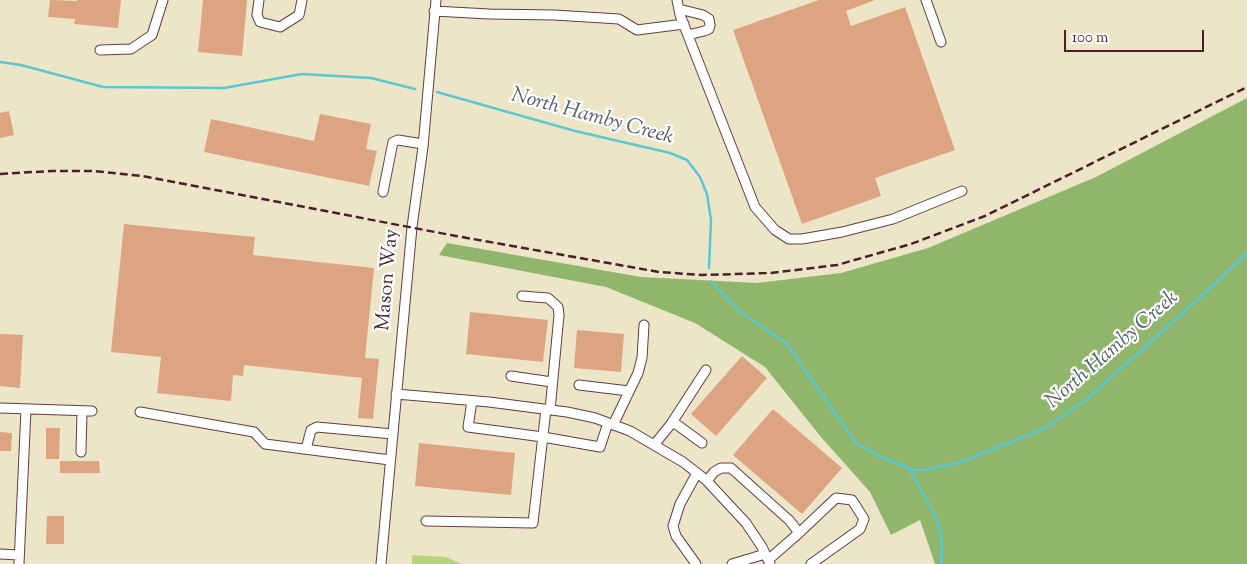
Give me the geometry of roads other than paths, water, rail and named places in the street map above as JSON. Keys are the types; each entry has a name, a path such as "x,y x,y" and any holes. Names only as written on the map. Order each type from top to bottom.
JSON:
{"street":[{"path":"100,50 131,49 152,34 163,0"},
{"path":"259,0 257,14 260,22 280,27 299,15 302,0"},
{"name":"Mason Way","path":"381,564 412,227 423,144 436,0"},
{"path":"926,0 941,42"},
{"path":"678,4 755,207 775,230 789,239 802,239 842,232 893,219 962,192"},
{"path":"678,4 709,19 709,29 688,34"},
{"path":"434,11 554,15 619,20 626,22 637,30 684,24"},
{"path":"383,192 393,142 398,140 423,144"},
{"path":"426,521 533,523 559,314 558,307 548,298 522,296"},
{"path":"472,401 468,427 600,447 638,373 642,358 644,325"},
{"path":"654,445 671,424 706,370"},
{"path":"511,376 552,382"},
{"path":"579,385 629,391"},
{"path":"396,394 548,409 586,416 630,431 683,462 707,481 746,523 768,559"},
{"path":"0,408 92,411"},
{"path":"0,554 19,560 26,409"},
{"path":"80,452 82,411"},
{"path":"140,412 254,432 265,444 390,460"},
{"path":"671,424 676,424 702,443"},
{"path":"306,449 311,430 317,427 393,434"},
{"path":"707,481 714,472 721,468 731,468 790,521 799,533"},
{"path":"696,564 676,536 673,526 680,504 697,473"},
{"path":"732,564 768,559 836,498 852,500 864,519 860,530 811,564"}],"waterway":[{"name":"North Hamby Creek","path":"0,62 21,65 103,87 224,88 302,74 371,78 415,89"},
{"name":"North Hamby Creek","path":"437,92 575,131 670,153 687,160 700,177 707,194 711,220 709,268"},
{"name":"North Hamby Creek","path":"711,281 739,311 786,343 856,443 879,456 913,470 926,470 961,462 1046,428 1087,399 1247,253"},
{"path":"910,470 937,519 942,545 941,564"}],"railway":[{"path":"0,174 93,171 142,176 456,236 659,272 702,275 771,273 837,265 911,244 985,216 1247,87"}]}
